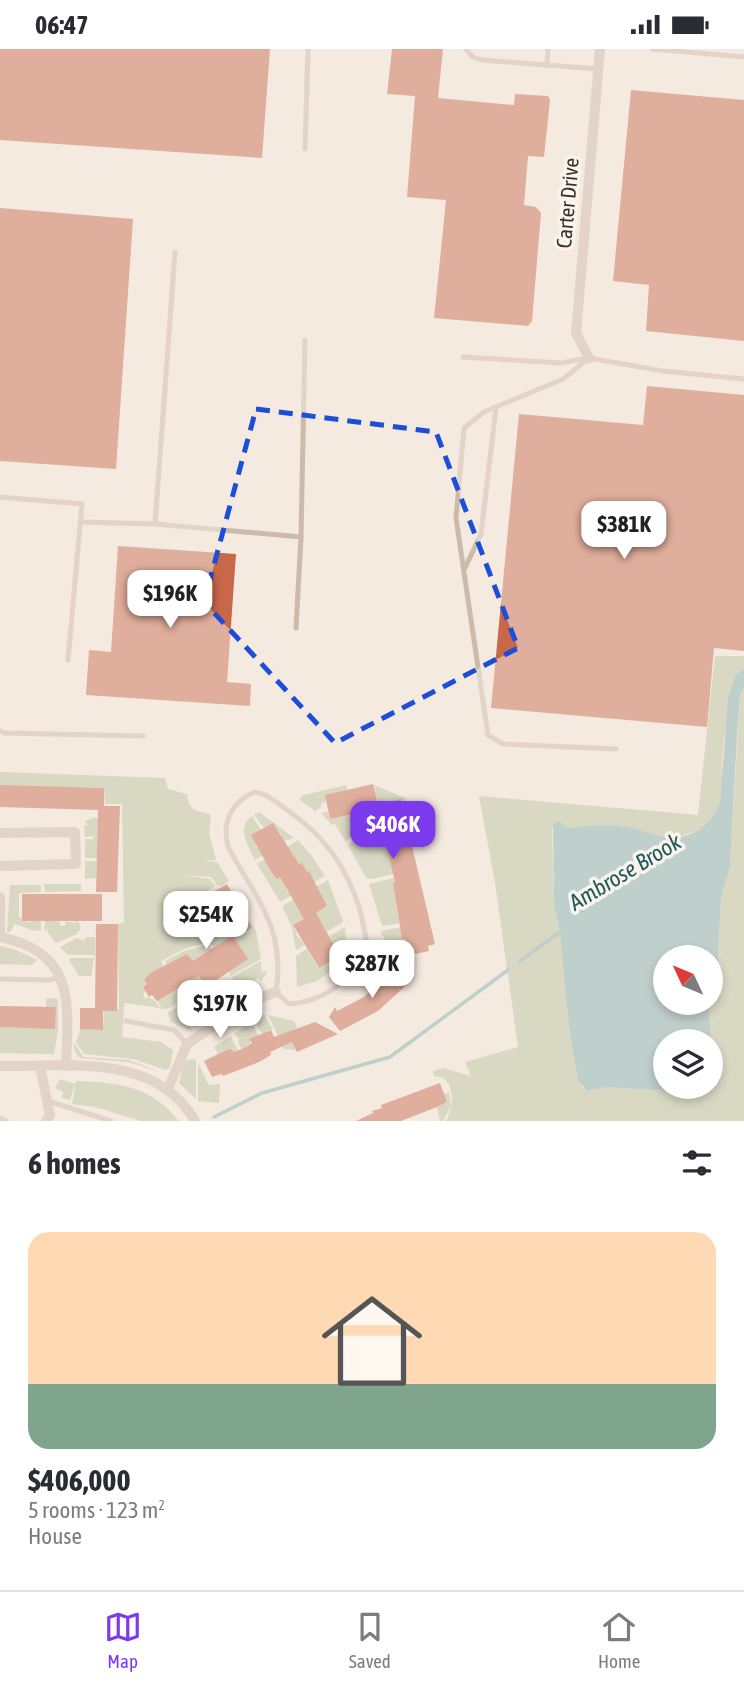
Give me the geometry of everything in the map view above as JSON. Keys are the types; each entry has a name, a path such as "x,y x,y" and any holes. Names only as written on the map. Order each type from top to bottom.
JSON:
{"street":[{"name":"Carter Drive","path":"589,358 576,333 600,49"},
{"path":"0,833 75,832 76,864 0,866"},
{"path":"0,897 0,937 38,952 48,960 67,993 66,1066"},
{"path":"168,1089 187,1044 251,1002 276,992"},
{"path":"0,1066 106,1067 127,1070 168,1089 195,1121"},
{"path":"40,1066 50,1115 46,1121"}],"lane":[{"path":"305,149 308,49"},
{"path":"466,49 477,59 598,69"},
{"path":"547,65 548,49"},
{"path":"653,49 744,57"},
{"path":"155,524 176,252"},
{"path":"296,628 301,537 305,340"},
{"path":"463,357 561,363 589,358 663,371 744,379"},
{"path":"589,358 564,379 484,412 464,428 456,518 488,735 503,744 616,749"},
{"path":"464,569 481,534 496,408"},
{"path":"0,497 82,504 68,660"},
{"path":"80,522 155,524 301,537"},
{"path":"0,731 143,736"},
{"path":"254,792 264,794 299,818 312,828 331,850 353,892 363,926 364,941 371,952 370,958 347,980 317,999 289,1004 276,992 279,958 275,933 228,847 226,838 226,820 230,812 236,804 254,792"},
{"path":"0,979 51,980 60,977"},
{"path":"126,1021 174,1030 187,1044"},
{"path":"48,1101 111,1121"},
{"path":"0,1118 6,1121"}],"highlighted area":[{"path":"256,409 436,432 518,648 335,743 204,602"}],"green space":[{"path":"715,656 744,656 744,669 736,675 727,722 720,804 710,821 695,831 668,837 602,827 568,828 559,822 552,829 554,907 564,962 569,1028 582,1088 586,1091 607,1087 653,1090 653,1099 723,1099 723,1029 710,1029 709,1015 723,1015 723,945 719,945 721,899 730,866 740,697 744,687 744,1121 446,1121 452,1094 447,1081 434,1076 433,1071 443,1068 471,1076 465,1062 518,1047 495,883 479,796 698,815"},
{"path":"0,772 165,778 168,789 187,794 192,808 211,815 209,833 216,860 203,861 217,862 229,881 222,886 217,885 211,877 182,875 210,879 215,886 197,897 210,925 212,941 184,949 161,961 164,967 144,979 147,984 143,987 145,999 148,997 155,1001 160,1008 125,1003 124,1006 122,1037 161,1042 173,1050 170,1067 166,1070 133,1059 84,1054 76,1042 81,1028 103,1028 104,1011 119,1009 118,924 124,923 122,804 105,804 104,788 0,786"},
{"path":"346,785 348,790 325,795 326,802 321,803 321,807 315,811 299,799 304,795"},
{"path":"374,785 405,798 412,820 407,820 401,799 378,804"},
{"path":"378,810 382,825 360,828 357,816"},
{"path":"259,812 294,838 284,841 280,832 264,828 254,815"},
{"path":"328,812 330,819 352,815 354,830 346,842 335,824 332,825 321,813"},
{"path":"252,816 261,830 256,846 263,855 255,860 244,831"},
{"path":"98,818 97,858 85,858 85,839 93,839 94,836 85,837 84,825 88,825 85,821"},
{"path":"383,832 394,874 366,878 348,845 361,834"},
{"path":"298,840 325,876 314,882 302,863 297,864 287,847"},
{"path":"265,859 269,870 281,876 288,893 291,892 292,895 280,902 257,864"},
{"path":"85,861 97,861 96,878 85,879"},
{"path":"394,878 398,918 401,923 382,926 369,884"},
{"path":"328,880 343,922 326,932 315,914 327,906 316,887"},
{"path":"44,884 81,884 81,891 45,892"},
{"path":"10,885 41,885 41,892 19,893 19,917 28,922 38,920 41,922 41,930 35,931 15,924 10,932 7,932"},
{"path":"295,899 299,910 310,916 293,925 297,936 305,945 296,950 292,927 282,906"},
{"path":"248,918 256,931 261,959 231,976 228,970 247,958 235,939 252,929"},
{"path":"78,920 81,928 77,934 56,943 47,929 44,931 45,921 59,921 61,926 66,925 65,921 74,923"},
{"path":"218,921 230,940 217,948 211,944 215,935 212,925"},
{"path":"345,927 347,958 339,964 336,958 340,955 329,936"},
{"path":"402,927 402,939 405,939 407,949 414,948 415,953 396,954 382,935 381,931"},
{"path":"87,937 95,937 95,955 68,955 60,947 77,938 83,941"},
{"path":"209,945 211,951 192,962 187,954 167,965 165,961 184,951"},
{"path":"0,946 37,960 32,965 0,964"},
{"path":"307,949 318,968 328,963 335,968 317,981 297,987 296,956"},
{"path":"94,958 91,976 79,976 69,960"},
{"path":"261,961 261,972 268,971 261,981 258,978 238,990 232,977"},
{"path":"199,976 213,979 216,984 186,999 181,987"},
{"path":"228,979 236,991 199,1016 196,1015 190,1002 192,999"},
{"path":"177,989 183,1000 162,1009 157,1000"},
{"path":"46,999 58,999 58,1030 54,1054 0,1053 0,1027 55,1028 46,1007"},
{"path":"185,1003 194,1019 189,1023 192,1031 171,1022 168,1012"},
{"path":"264,1014 273,1030 262,1034 255,1020"},
{"path":"268,1015 294,1021 297,1028 289,1032 296,1050 284,1049"},
{"path":"252,1022 258,1036 242,1049 234,1034"},
{"path":"231,1036 238,1051 225,1050 218,1054 214,1047"},
{"path":"73,1041 83,1057 129,1060 160,1072 128,1062 80,1058 75,1052"},
{"path":"194,1059 196,1099 179,1083 184,1061"},
{"path":"198,1063 209,1085 220,1084 219,1103 198,1101"},
{"path":"60,1079 75,1084 70,1100 62,1098 63,1092 55,1088"},
{"path":"76,1081 133,1088 157,1100 179,1121 141,1121 95,1107 72,1104"},
{"path":"449,1092 451,1106 443,1121 440,1121 437,1107 447,1102 444,1094"}],"water":[{"path":"744,669 737,737 730,866 721,899 719,945 653,945 653,1015 709,1015 710,1029 653,1029 653,1090 607,1087 586,1091 578,1079 569,1028 560,931 554,907 553,825 559,821 568,828 620,826 670,837 688,835 704,826 720,803 728,698 736,675"}],"building":[{"path":"0,49 270,49 262,158 0,140"},
{"path":"392,49 443,49 438,98 514,105 515,94 548,96 550,100 544,157 528,156 524,205 536,207 541,213 532,321 528,326 434,318 446,200 407,197 415,96 387,94"},
{"path":"631,90 744,100 744,341 646,331 649,285 613,281"},
{"path":"0,208 133,219 116,469 0,461"},
{"path":"647,386 744,395 744,651 714,648 707,727 491,708 519,414 643,425"},
{"path":"118,546 236,554 227,682 251,684 250,706 86,695 89,650 111,652"},
{"path":"373,784 378,804 401,799 435,944 428,946 429,951 415,954 414,948 407,950 405,939 402,939 393,883 395,882 378,809 330,819 325,795"},
{"path":"0,785 104,788 104,806 120,806 117,892 96,892 98,810 0,807"},
{"path":"273,823 299,864 302,863 307,872 309,871 327,906 316,913 340,956 319,968 293,925 304,919 280,877 277,879 270,870 251,835"},
{"path":"227,884 252,928 235,939 248,959 215,981 213,979 204,984 199,976 157,1001 152,995 149,997 143,987 147,984 144,979 152,972 187,954 193,961 228,938 205,897"},
{"path":"22,894 102,894 102,921 22,921"},
{"path":"96,924 118,924 117,1011 103,1011 103,1030 80,1029 80,1008 95,1008"},
{"path":"399,965 413,979 378,1011 340,1031 329,1017 335,1007 337,1011 364,997"},
{"path":"0,1006 56,1007 55,1029 0,1027"},
{"path":"315,1022 338,1034 297,1052 292,1042 270,1052 271,1055 259,1062 223,1076 212,1077 204,1061 226,1050 231,1049 234,1052 246,1047 252,1043 249,1039 271,1030 274,1037"},
{"path":"440,1083 447,1102 437,1107 401,1121 356,1121 382,1108 381,1105"}],"waterway":[{"name":"Ambrose Brook","path":"520,961 563,930"},
{"name":"Ambrose Brook","path":"214,1117 262,1093 390,1057 508,970"}]}
